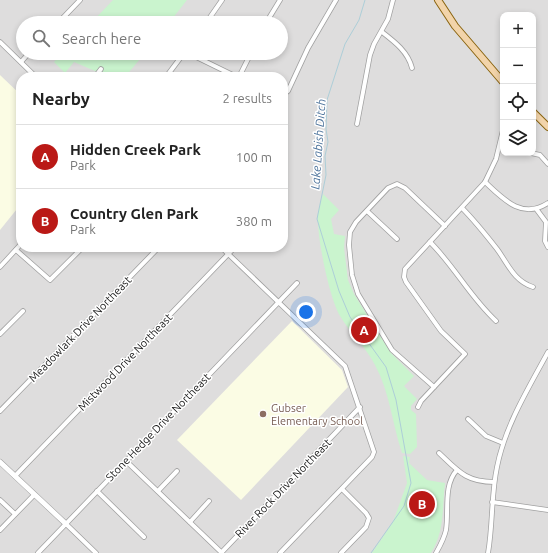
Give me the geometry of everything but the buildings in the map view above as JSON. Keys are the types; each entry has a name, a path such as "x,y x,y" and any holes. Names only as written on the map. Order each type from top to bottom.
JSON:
{"main road":[{"path":"438,0 460,32 500,79"},
{"path":"536,115 548,127"}],"street":[{"path":"65,16 80,0"},
{"path":"211,16 222,0"},
{"path":"270,16 280,0"},
{"path":"288,91 308,48 336,0"},
{"path":"357,124 370,55 374,44 388,19 393,0"},
{"path":"382,32 406,54 412,68"},
{"path":"0,42 16,57"},
{"path":"170,72 179,60"},
{"path":"203,60 228,72"},
{"path":"241,72 247,60"},
{"path":"21,62 31,72"},
{"path":"418,407 421,401 465,354 441,332 404,277 407,266 485,182 500,148"},
{"path":"536,154 540,155 548,164"},
{"path":"485,182 510,205 537,210 546,222 545,241 548,247"},
{"path":"434,387 392,350 354,285 350,255 350,232 356,222 388,188 397,184 405,188 445,226"},
{"path":"537,210 548,203"},
{"path":"462,208 494,245 512,273 524,284 533,287"},
{"path":"367,211 397,239"},
{"path":"430,242 449,262 479,305 496,321"},
{"path":"0,268 16,250"},
{"path":"18,252 50,280 78,252"},
{"name":"Meadowlark Drive Northeast","path":"0,411 155,252"},
{"path":"228,254 345,366 374,454 280,553"},
{"name":"Mistwood Drive Northeast","path":"15,476 228,254"},
{"name":"Stone Hedge Drive Northeast","path":"38,553 297,283"},
{"path":"0,334 23,311"},
{"path":"488,553 494,482 503,443 515,414 548,352"},
{"name":"River Rock Drive Northeast","path":"222,553 360,408"},
{"path":"468,420 486,436 503,443"},
{"path":"439,452 457,470 472,480 494,482"},
{"path":"126,461 222,553"},
{"path":"0,462 96,553"},
{"path":"436,553 445,534 449,482 457,470"},
{"path":"158,491 178,471"},
{"path":"341,553 366,527 369,518 366,513 342,489"},
{"path":"97,491 144,537"},
{"path":"0,530 34,495"},
{"path":"0,500 15,514"},
{"path":"190,522 209,501"},
{"path":"492,502 548,510"}],"shaded area":[{"path":"0,0 548,0 548,553 0,553"},
{"path":"0,75 16,90 16,210 0,230"},
{"name":"Gubser Elementary School","path":"292,321 342,370 348,387 241,500 177,440"}],"green space":[{"path":"113,0 187,0 174,16 98,16"},
{"path":"56,60 139,60 129,72 97,72 74,62 66,72 64,72 54,62"},
{"path":"323,194 339,210 331,219 334,234 345,236 344,248 348,280 354,294 391,353 414,376 404,386 417,399 411,406 411,410 416,414 417,447 410,454 402,453 384,386 375,365 367,352 348,328 336,307 324,265 319,235 318,212"},
{"path":"403,456 410,457 409,463 427,480 445,483 439,536 431,553 372,553 393,522 407,483"}],"waterway":[{"name":"Lake Labish Ditch","path":"365,0 359,20 345,44 327,100 326,129 328,142 325,156 326,175 317,219 339,291 350,317 386,367 396,400 411,483 404,506 371,553"}],"place":[{"name":"Hidden Creek Park","path":"364,330"},
{"name":"Gubser Elementary School","path":"263,414"},
{"name":"Country Glen Park","path":"422,504"}]}
